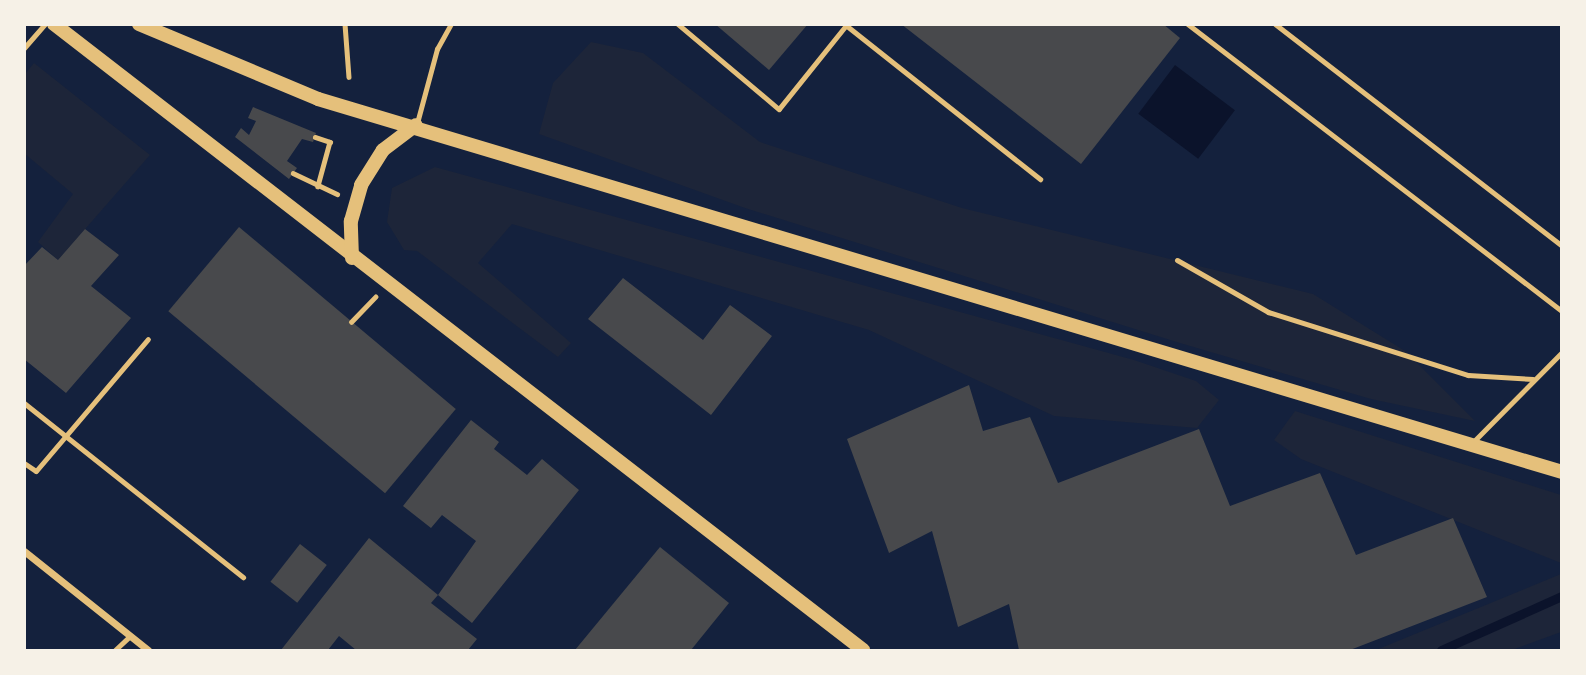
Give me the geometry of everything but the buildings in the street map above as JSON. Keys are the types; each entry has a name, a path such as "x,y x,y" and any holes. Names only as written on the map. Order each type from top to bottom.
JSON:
{"main road":[{"path":"54,24 352,258 863,650"},
{"path":"139,25 318,99 416,125 1471,445 1559,467"},
{"path":"352,258 354,202 370,166 416,125"}],"street":[{"path":"24,551 148,650"}],"lane":[{"path":"24,48 45,24"},
{"path":"416,125 436,49 452,24"},
{"path":"1275,24 1562,246"},
{"path":"1177,260 1268,312 1468,375 1533,379"},
{"path":"24,463 36,471 148,339"},
{"path":"1471,445 1562,352"},
{"path":"24,404 243,577"},
{"path":"115,650 130,636"}],"path":[{"path":"345,24 349,77"},
{"path":"678,24 779,109 847,25 1040,179"},
{"path":"1188,24 1562,311"},
{"path":"315,137 330,142 318,186"},
{"path":"293,173 354,202"},
{"path":"352,322 386,284"}],"shaded area":[{"path":"591,42 643,53 760,142 962,208 1313,294 1405,351 1475,421 1371,399 1180,343 745,208 539,134 553,83"},
{"path":"34,63 150,155 58,260 38,242 73,194 25,154 25,74"},
{"path":"1175,65 1235,110 1198,159 1138,114"},
{"path":"435,167 1134,360 1196,381 1219,400 1197,428 1054,416 869,330 512,224 478,263 571,343 558,357 417,251 404,250 387,222 392,188"},
{"path":"1295,411 1561,495 1561,563 1301,459 1274,440"},
{"path":"1561,574 1561,632 1512,650 1376,650"}],"waterway":[{"path":"1441,650 1562,596"}]}
